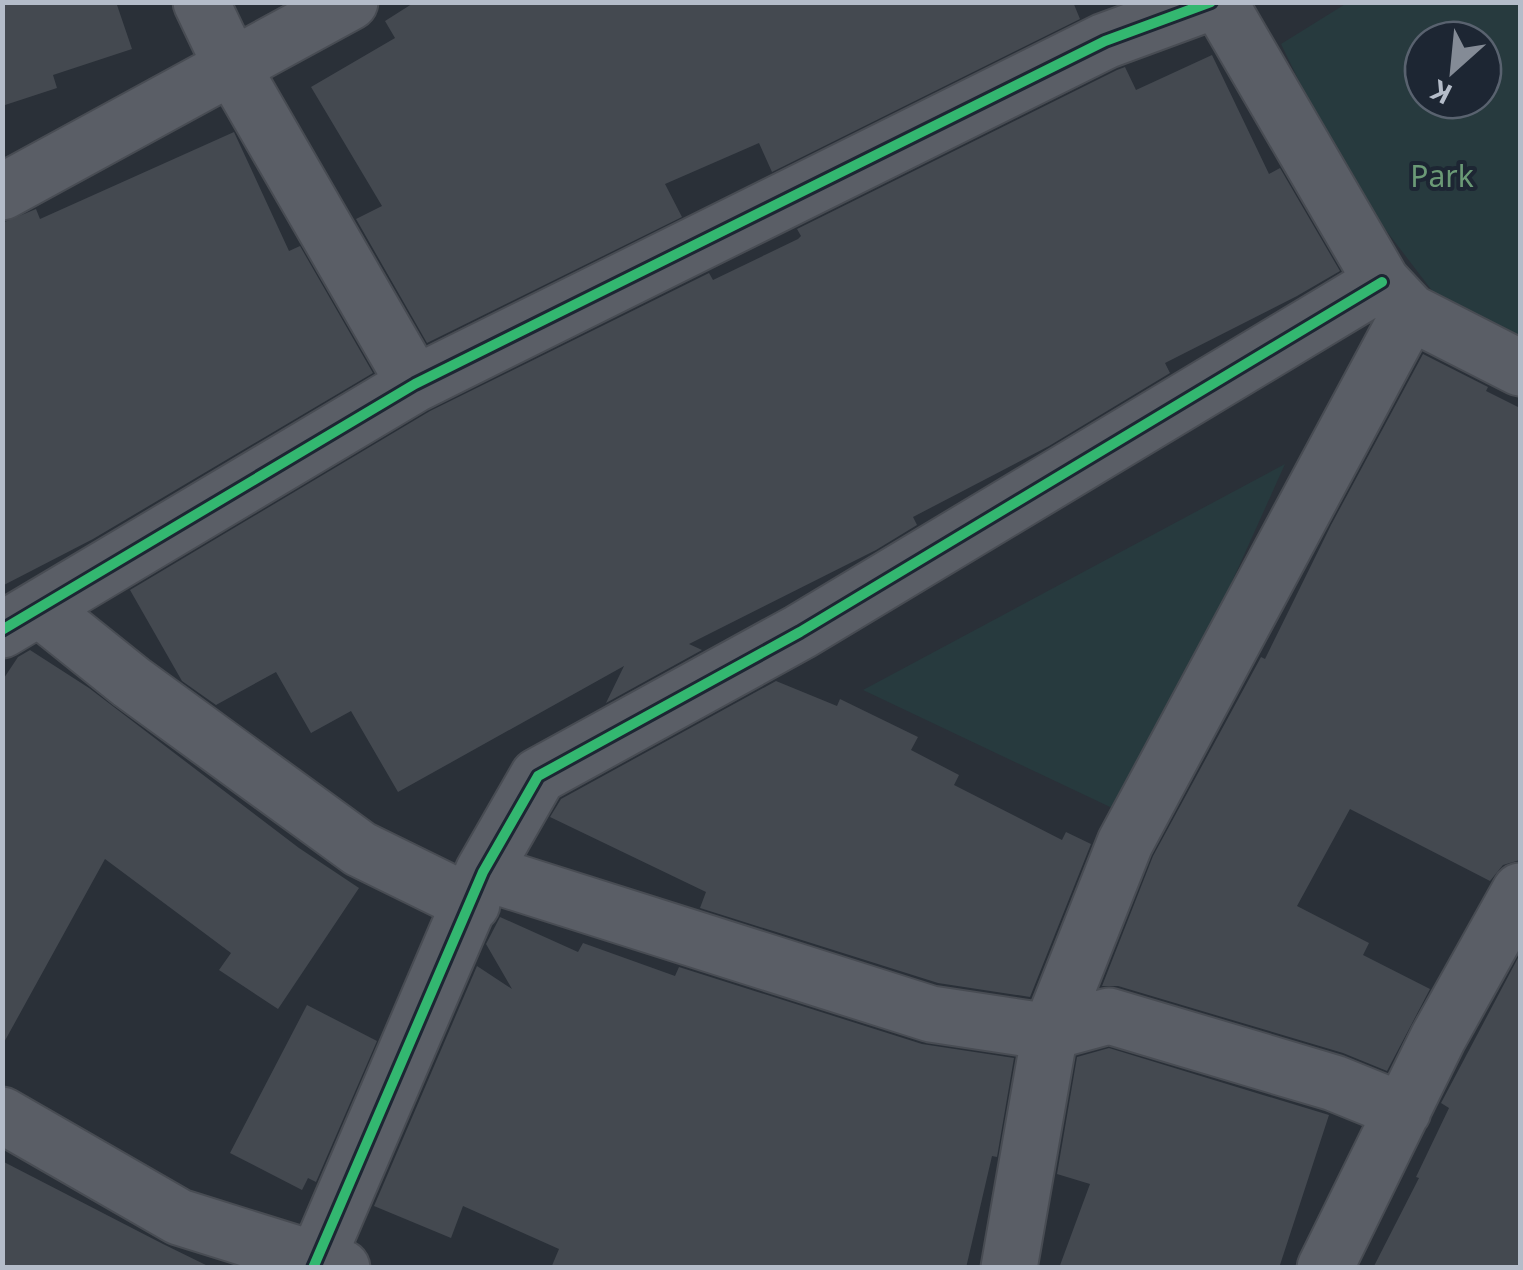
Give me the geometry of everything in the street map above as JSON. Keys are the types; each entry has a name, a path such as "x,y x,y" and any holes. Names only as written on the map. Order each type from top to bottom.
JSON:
{"street":[{"path":"201,2 231,65 415,384"},
{"path":"2,192 350,2"},
{"path":"1210,2 1105,41 415,384 21,620 131,682 360,849 478,888 930,1014 1050,1032 1109,1016 1334,1082 1403,1111"},
{"path":"1219,2 1396,297 1520,368"},
{"path":"2,1115 180,1217 324,1264 478,888 538,776 1396,297"},
{"path":"1009,1268 1050,1032 1125,842 1396,297"},
{"path":"1325,1268 1438,1038 1520,891"}],"green space":[{"name":"Park","path":"1347,3 1520,3 1520,357 1459,326 1346,178 1281,44"},
{"path":"1285,464 1127,815 863,690"}],"building":[{"path":"2,2 116,2 132,49 53,75 57,88 2,106"},
{"path":"415,2 1073,2 1080,19 772,172 759,143 665,184 682,217 427,343 356,219 382,206 311,87 395,38 385,21"},
{"path":"1212,55 1269,174 1280,168 1340,271 1165,363 1170,373 1049,446 913,517 917,525 876,550 689,644 702,650 606,703 624,666 398,792 351,711 311,733 276,672 216,705 182,681 130,590 430,411 709,273 713,280 798,239 801,236 797,229 1117,70 1125,67 1136,90"},
{"path":"234,132 289,251 300,246 373,373 93,539 2,586 2,223 36,209 40,219"},
{"path":"1423,354 1520,408 1520,860 1503,865 1490,881 1350,809 1297,906 1369,943 1363,955 1430,989 1387,1071 1343,1053 1118,986 1102,986 1153,856 1261,657 1265,659 1331,525"},
{"path":"30,650 89,688 299,848 359,888 278,1009 219,970 231,953 105,859 2,1046 2,681 18,657"},
{"path":"776,681 837,706 840,699 918,737 911,750 959,775 954,785 1062,840 1066,832 1091,844 1030,997 938,983 700,908 706,892 550,817 561,799"},
{"path":"500,917 578,952 583,943 675,976 679,967 922,1044 1014,1058 997,1157 992,1156 966,1268 551,1268 559,1249 463,1206 451,1238 374,1206 477,966 512,989 486,944"},
{"path":"1520,954 1520,1268 1373,1268 1449,1108 1441,1103"},
{"path":"307,1005 377,1041 316,1182 308,1178 302,1190 230,1153"},
{"path":"1109,1048 1329,1115 1279,1268 1059,1268 1090,1184 1057,1174 1077,1057"},
{"path":"2,1161 163,1244 212,1268 2,1268"}],"cycle path":[{"path":"2,630 415,384 1105,41 1211,2"},
{"path":"313,1268 483,872 538,776 800,632 1382,282"}]}
